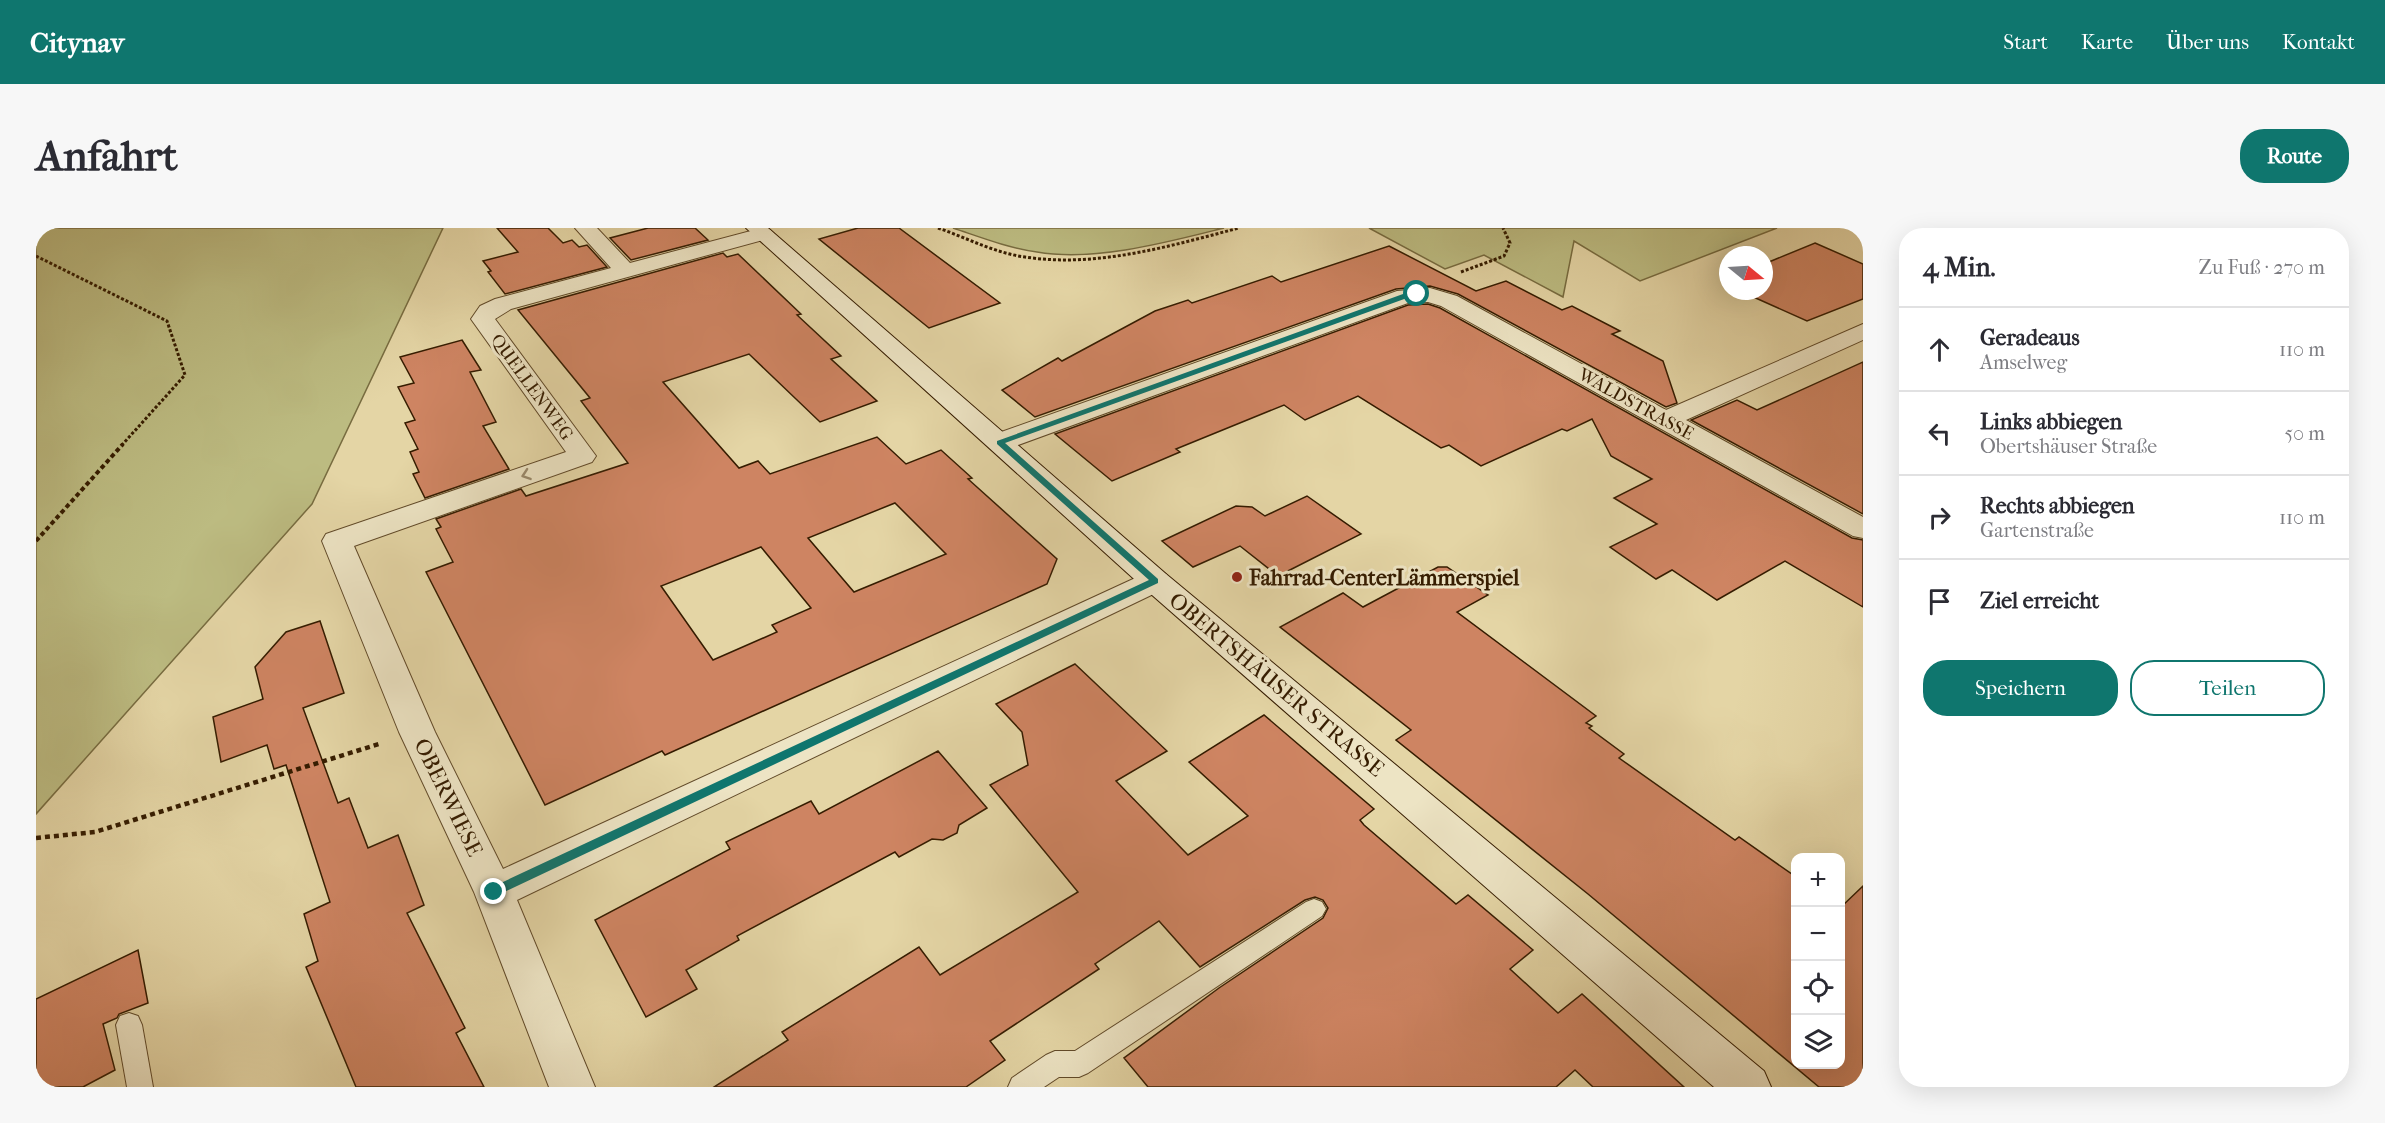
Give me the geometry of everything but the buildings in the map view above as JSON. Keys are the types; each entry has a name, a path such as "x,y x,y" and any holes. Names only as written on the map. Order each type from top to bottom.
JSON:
{"street":[{"path":"585,228 625,270"},
{"name":"QUELLENWEG","path":"337,541 582,456 483,319 484,315 503,304 760,231"},
{"name":"OBERTSHÄUSER STRASSE","path":"760,231 1155,581 1748,1087"},
{"name":"WALDSTRASSE","path":"1405,296 1430,295 1449,301 1863,529"},
{"path":"1000,442 1405,296"},
{"path":"1665,420 1863,331"},
{"name":"OBERWIESE","path":"337,541 417,732 494,892 572,1087"},
{"path":"494,892 1155,581"}],"lane":[{"path":"1021,1087 1055,1064 1079,1064 1314,909"},
{"path":"129,1025 140,1087"}],"path":[{"path":"938,228 1008,253 1028,258 1053,259 1109,255 1185,242 1239,228"},
{"path":"1405,296 1428,283 1504,256 1510,243 1503,228"},
{"path":"36,256 167,321 185,375 36,541"},
{"path":"36,838 95,832 417,732"}],"shaded area":[{"path":"36,228 443,228 312,504 36,814"},
{"path":"953,228 1224,228 1131,249 1059,254 1026,250"},
{"path":"1369,228 1777,228 1730,246 1719,246 1719,250 1640,281 1574,241 1563,297 1484,255 1445,269"}],"place":[{"name":"Fahrrad-CenterLämmerspiel","path":"1237,577"}],"route":[{"path":"494,892 1155,581 1000,442 1405,296 1417,294"}]}
